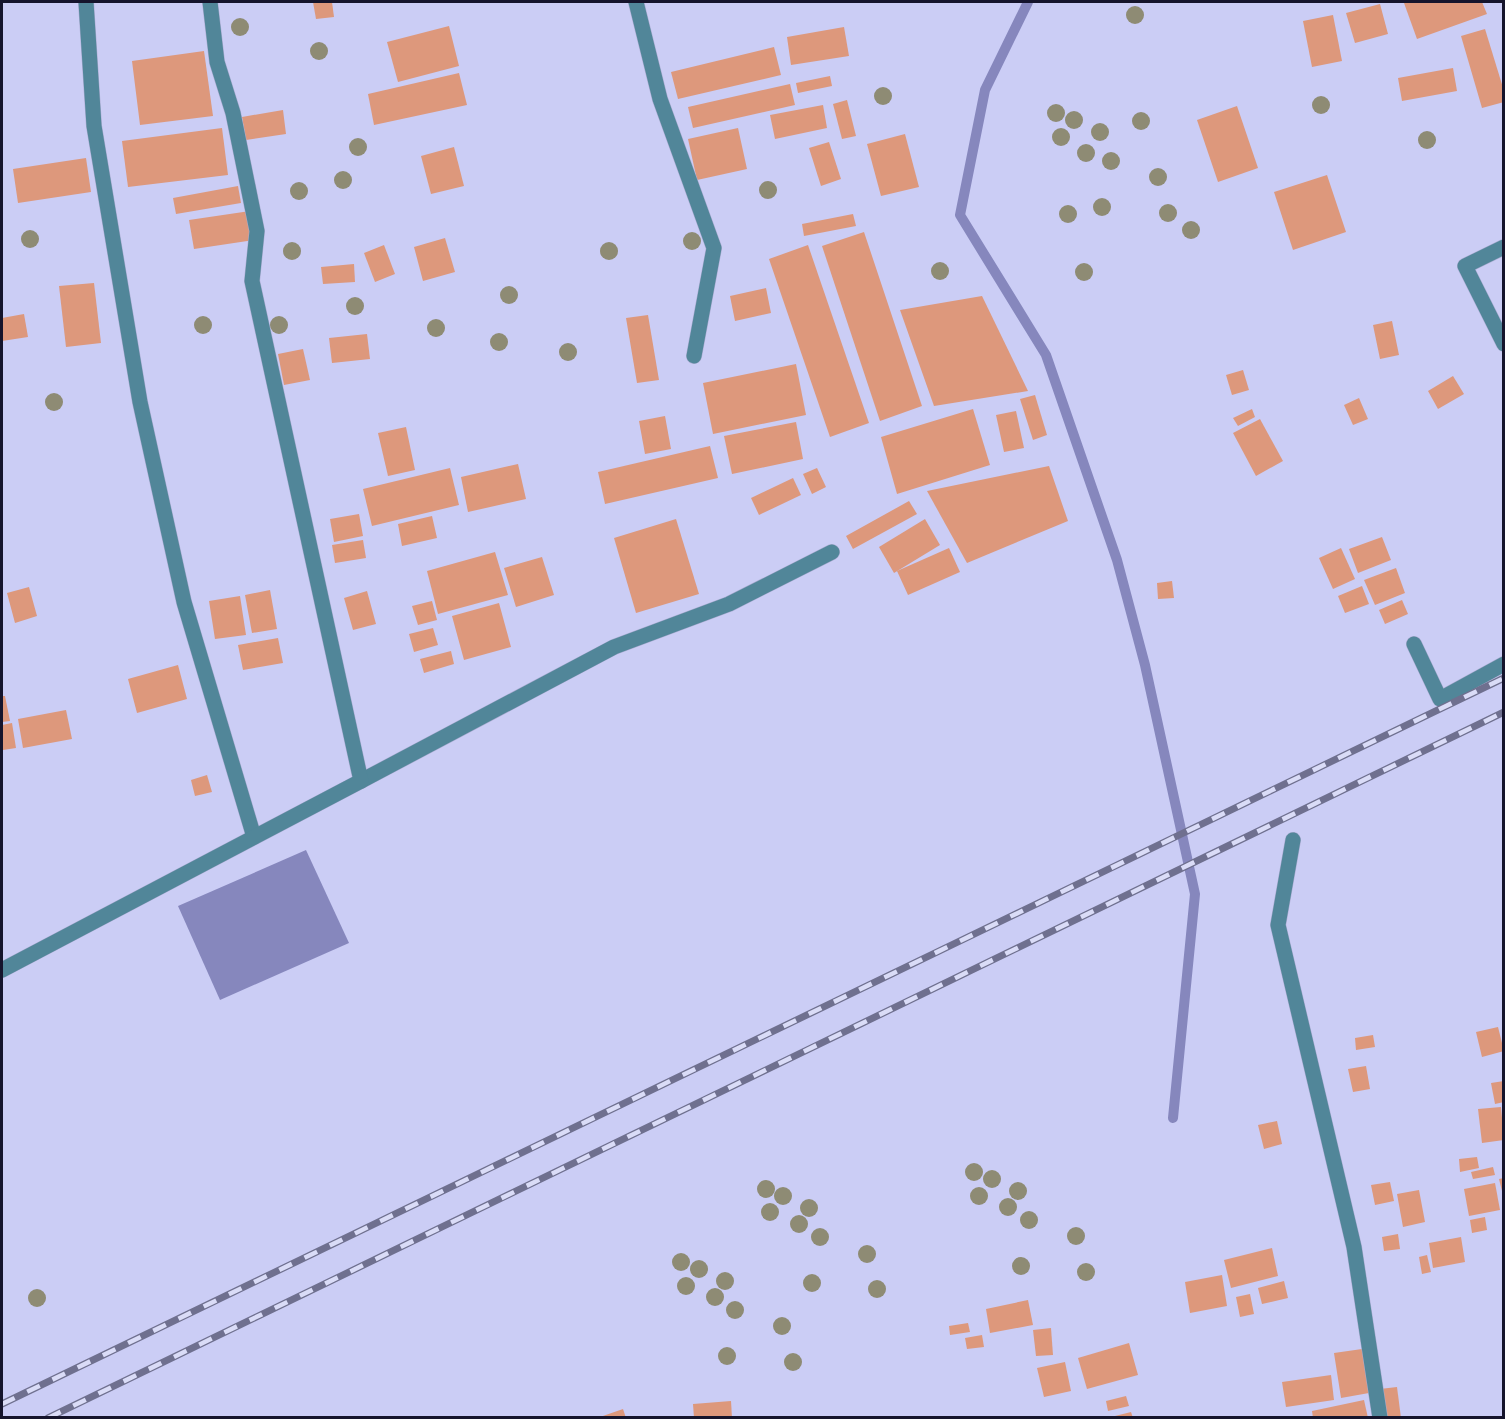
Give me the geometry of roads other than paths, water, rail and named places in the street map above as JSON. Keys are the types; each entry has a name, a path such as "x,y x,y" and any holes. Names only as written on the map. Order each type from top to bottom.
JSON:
{"street":[{"path":"86,2 94,126 141,402 184,602 254,837"},
{"path":"210,2 217,62 233,113 257,231 252,281 361,781"},
{"path":"636,2 660,99 714,248 694,356"},
{"path":"1503,247 1466,266 1503,344"},
{"path":"2,970 614,647 729,604 832,552"},
{"path":"1414,644 1440,699 1503,664"},
{"path":"1293,840 1278,925 1354,1247 1380,1418"}],"water":[{"path":"306,850 349,943 220,1000 178,906"}],"waterway":[{"path":"1028,2 985,90 960,215 1046,355 1117,560 1145,665 1195,894 1173,1118"}],"railway":[{"path":"2,1404 1504,678"},
{"path":"48,1418 1504,712"}]}
